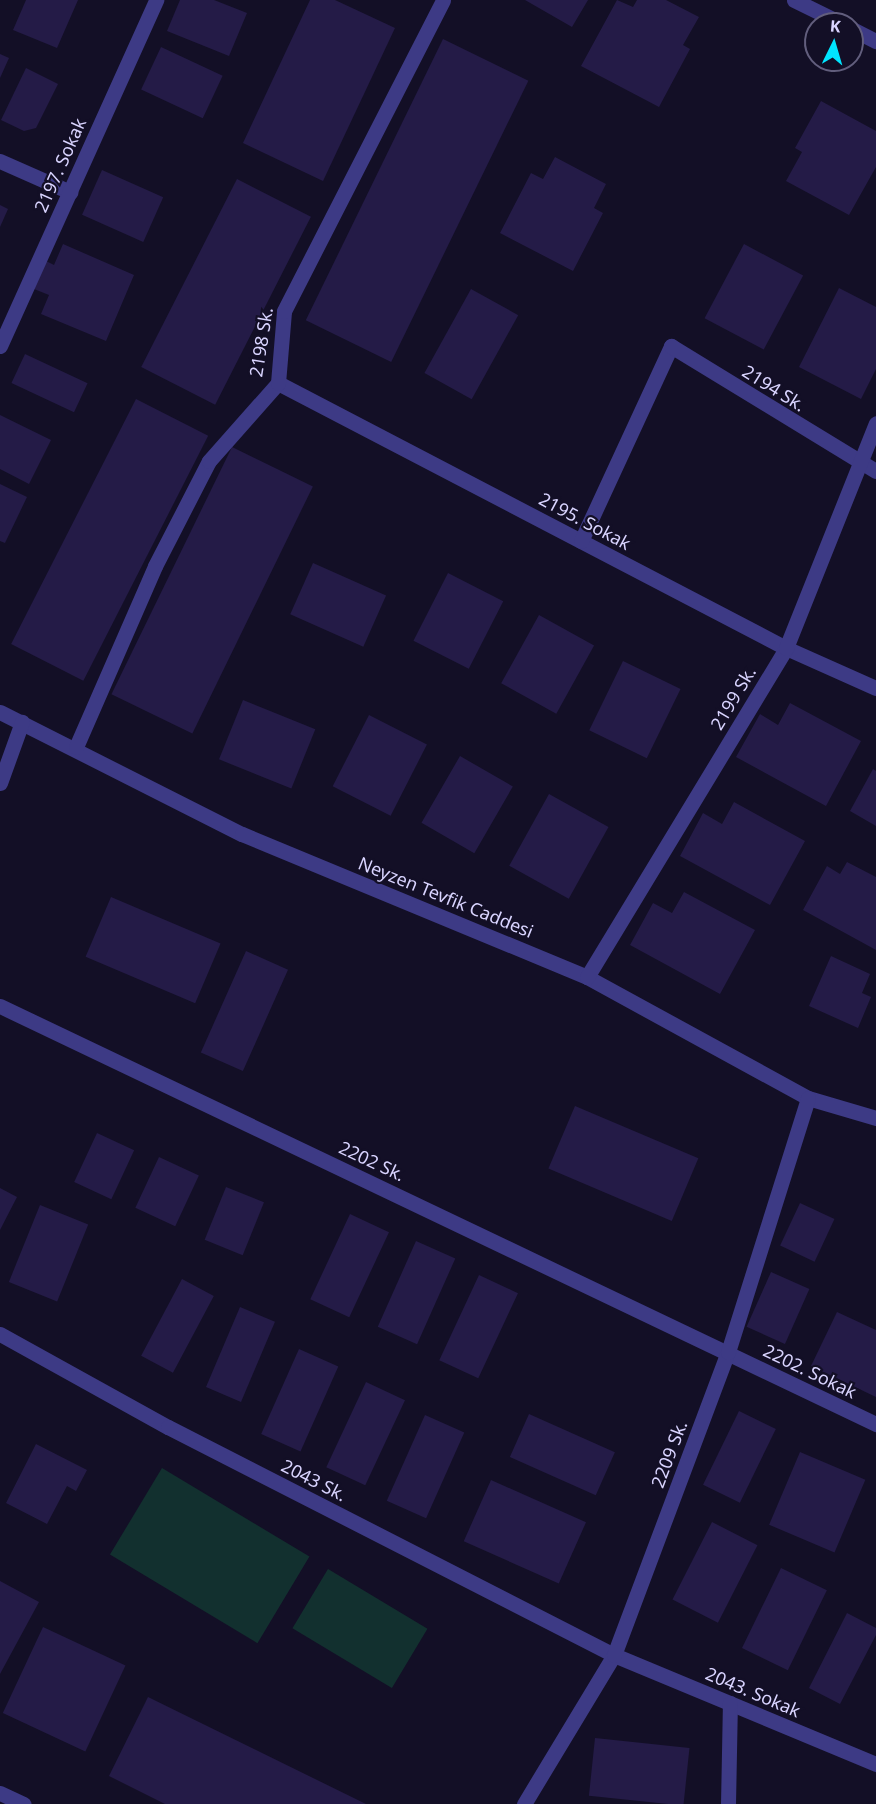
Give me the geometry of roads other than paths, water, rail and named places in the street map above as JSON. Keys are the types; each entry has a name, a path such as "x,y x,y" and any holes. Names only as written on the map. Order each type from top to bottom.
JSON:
{"street":[{"name":"2197. Sokak","path":"0,346 156,0"},
{"name":"2198 Sk.","path":"76,747 155,566 209,461 278,383 284,310 443,0"},
{"path":"794,0 818,12"},
{"path":"0,161 70,192"},
{"name":"2194 Sk.","path":"580,541 671,346 856,463 876,471"},
{"name":"2195. Sokak","path":"278,383 786,648 876,688"},
{"name":"2199 Sk.","path":"588,976 786,648 856,463 876,423"},
{"name":"Neyzen Tevfik Caddesi","path":"0,712 76,747 242,834 588,976 808,1098 876,1117"},
{"path":"0,783 22,722"},
{"name":"2202 Sk.","path":"0,1006 728,1352"},
{"name":"2209 Sk.","path":"524,1804 614,1655 728,1352 808,1098"},
{"name":"2043 Sk.","path":"0,1334 168,1427 614,1655"},
{"name":"2202. Sokak","path":"728,1352 876,1424"},
{"name":"2043. Sokak","path":"614,1655 876,1764"},
{"path":"729,1804 730,1703"},
{"path":"0,1793 24,1804"}]}
